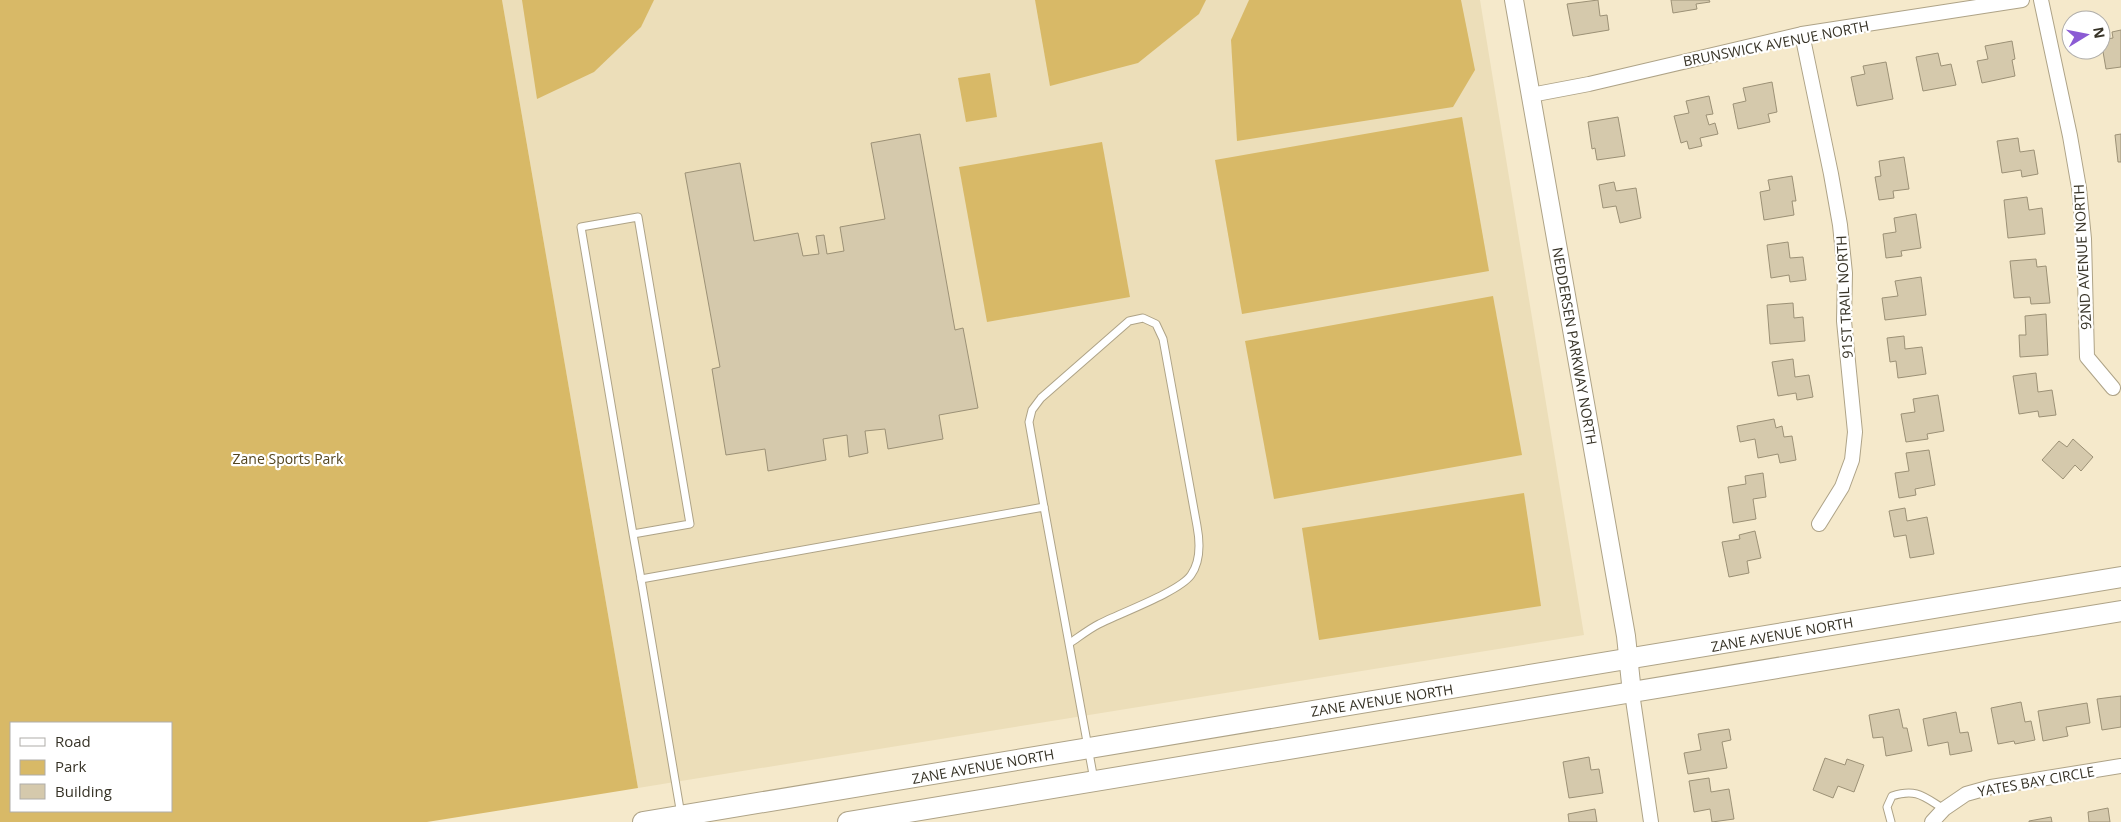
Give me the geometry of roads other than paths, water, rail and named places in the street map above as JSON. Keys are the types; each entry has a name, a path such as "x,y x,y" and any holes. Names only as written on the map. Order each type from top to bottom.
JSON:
{"main road":[{"name":"ZANE AVENUE NORTH","path":"643,822 681,820 1089,748 2121,577"},
{"path":"848,822 2121,611"}],"street":[{"name":"NEDDERSEN PARKWAY NORTH","path":"1514,0 1629,660 1632,693"},
{"name":"BRUNSWICK AVENUE NORTH","path":"1532,95 1589,84 1802,34 2022,0"},
{"name":"92ND AVENUE NORTH","path":"2041,0 2079,188 2084,239 2087,357 2113,388"},
{"name":"91ST TRAIL NORTH","path":"1802,34 1840,225 1845,273 1844,321 1855,432 1852,460 1842,487 1818,524"},
{"path":"1632,693 1652,822"},
{"name":"YATES BAY CIRCLE","path":"1932,822 1944,809 1966,794 1991,787 2121,766"}],"lane":[{"path":"633,534 690,524 638,217 581,227 681,820"},
{"path":"1070,644 1097,625 1179,586 1191,576 1198,561 1199,538 1163,339 1156,324 1143,318 1129,321 1040,398 1032,410 1029,422 1094,781"},
{"path":"641,579 1044,507"},
{"path":"1891,822 1887,807 1892,796 1903,792 1915,791 1944,809"}],"park label":[{"name":"Zane Sports Park","path":"288,458"}]}
